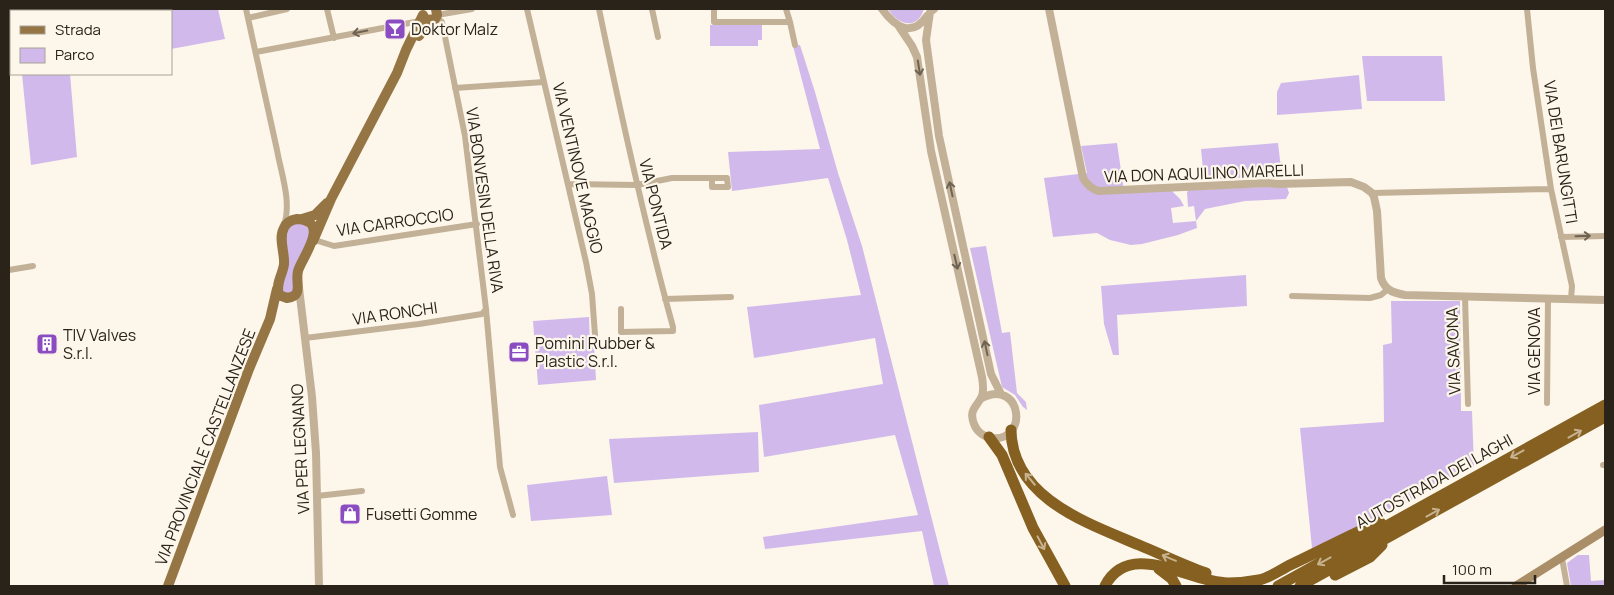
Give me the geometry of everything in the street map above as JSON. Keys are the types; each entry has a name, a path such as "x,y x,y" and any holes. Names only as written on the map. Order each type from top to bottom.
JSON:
{"highway":[{"name":"AUTOSTRADA DEI LAGHI","path":"1278,586 1605,405"},
{"name":"AUTOSTRADA DEI LAGHI","path":"1300,586 1605,417"},
{"path":"1012,430 1012,444 1015,456 1029,479 1058,507 1078,519 1203,572 1217,576 1229,578 1257,576 1283,568"},
{"path":"988,437 1002,455 1033,528 1065,586"},
{"path":"1105,586 1115,573 1136,564 1166,567 1226,583 1260,580 1363,529 1428,503"},
{"path":"1314,586 1370,557 1390,536"},
{"path":"1148,564 1166,573 1176,586"}],"main road":[{"path":"299,288 298,273 315,241 332,199 397,73 431,14"},
{"path":"284,227 290,221 315,216 332,199"},
{"path":"299,219 311,225 315,241"},
{"name":"VIA PROVINCIALE CASTELLANZESE","path":"168,586 249,369 270,319 284,265 281,237 284,227"},
{"name":"VIA PROVINCIALE CASTELLANZESE","path":"270,319 278,307 298,293 299,288"},
{"path":"277,289 279,295 289,298"},
{"path":"1516,586 1605,530"}],"street":[{"path":"246,9 287,209 284,227"},
{"path":"248,18 287,9"},
{"path":"327,9 334,38"},
{"path":"256,52 334,38 431,14 472,9"},
{"name":"VIA VENTINOVE MAGGIO","path":"527,9 589,279 595,335"},
{"name":"VIA PONTIDA","path":"599,9 637,185 673,331 621,332 621,309"},
{"path":"652,9 658,37"},
{"path":"714,9 714,22 790,22"},
{"path":"786,9 795,45"},
{"path":"882,9 898,25 917,57 931,151 982,377 982,398"},
{"name":"VIA DON AQUILINO MARELLI","path":"1049,9 1083,178 1094,189 1099,191 1194,185 1346,181 1360,185 1372,193"},
{"name":"VIA DEI BARUNGITTI","path":"1528,9 1533,68 1551,189 1572,286 1571,299"},
{"path":"898,25 906,28 918,26 931,10"},
{"path":"931,10 926,40 939,136 991,374 1000,394"},
{"name":"VIA BONVESIN DELLA RIVA","path":"431,14 442,22 465,136 486,309 500,467 513,515"},
{"path":"455,88 544,82"},
{"path":"568,184 637,185 672,178 712,178"},
{"path":"1551,189 1372,193 1377,211 1381,278 1388,289 1396,294 1405,295 1605,300"},
{"path":"287,209 292,217 299,219"},
{"name":"VIA CARROCCIO","path":"315,241 334,246 477,224"},
{"path":"1562,237 1605,236"},
{"path":"9,270 33,266"},
{"name":"VIA PER LEGNANO","path":"299,288 312,397 319,586"},
{"path":"1292,296 1370,298 1381,295 1388,289"},
{"path":"666,299 731,297"},
{"name":"VIA SAVONA","path":"1465,297 1468,404"},
{"path":"289,298 297,301 301,311"},
{"name":"VIA GENOVA","path":"1547,403 1548,299"},
{"name":"VIA RONCHI","path":"305,338 482,314 486,309"},
{"path":"1000,394 1007,398 1016,409 1017,416 1012,430 1001,437 988,437 977,430 972,417 976,403 982,398 1000,394"},
{"path":"317,496 362,491"},
{"path":"1562,558 1567,586"}],"green space":[{"path":"218,9 225,39 172,49 172,10 22,10"},
{"path":"888,9 924,9 917,21 907,23 897,19"},
{"path":"710,25 762,25 762,40 758,40 758,46 710,46"},
{"path":"800,45 862,246 949,586 934,586 922,531 765,549 763,537 918,515 895,435 764,457 759,405 883,384 875,338 754,358 747,307 861,295 828,178 732,191 728,152 820,149 793,46"},
{"path":"1362,56 1442,56 1445,101 1367,101"},
{"path":"22,75 70,75 77,157 31,165"},
{"path":"1359,75 1362,109 1277,115 1277,92 1281,83"},
{"path":"1117,143 1124,191 1172,191 1184,206 1171,208 1173,223 1196,221 1197,228 1178,235 1131,245 1110,240 1097,233 1053,237 1044,178 1087,173 1081,146"},
{"path":"1278,143 1282,177 1204,180 1201,149"},
{"path":"1287,187 1289,193 1286,199 1245,201 1205,209 1196,221 1194,206 1188,207 1187,192 1189,190"},
{"path":"302,222 311,232 295,285 291,293 283,293 280,286 285,237 292,223"},
{"path":"986,246 1002,333 1010,332 1017,393 1026,402 1027,410 1015,395 1002,387 970,248"},
{"path":"1246,275 1247,306 1117,315 1119,355 1113,355 1104,324 1101,286"},
{"path":"1391,301 1460,301 1461,411 1472,411 1474,467 1461,472 1382,516 1312,548 1300,428 1384,422 1383,345 1392,343"},
{"path":"589,317 590,343 594,343 596,380 538,385 533,321"},
{"path":"758,432 759,472 614,483 609,439"},
{"path":"607,476 612,515 531,521 527,485"},
{"path":"1578,555 1589,555 1591,581 1605,580 1605,586 1571,586 1567,563"}],"place":[{"name":"Doktor Malz","path":"395,29"},
{"name":"TIV Valves S.r.l.","path":"47,344"},
{"name":"Pomini Rubber & Plastic S.r.l.","path":"519,352"},
{"name":"Fusetti Gomme","path":"350,514"}]}
